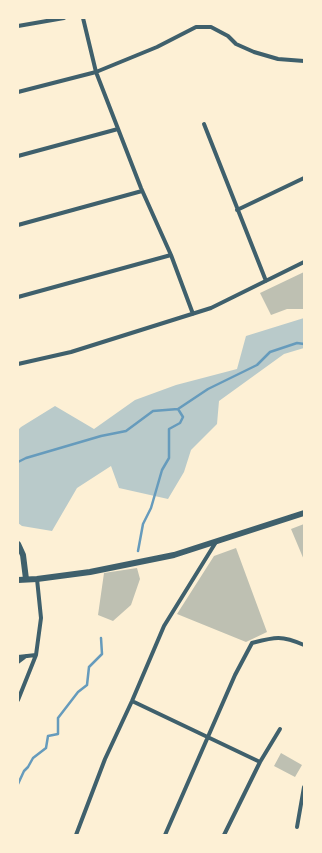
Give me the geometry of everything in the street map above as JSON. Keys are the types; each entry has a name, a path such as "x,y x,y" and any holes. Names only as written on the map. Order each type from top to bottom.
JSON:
{"street":[{"path":"18,26 64,18"},
{"path":"83,18 96,72 142,191 171,255 193,314"},
{"path":"18,92 96,72 157,47 196,27 211,27 228,36 236,44 254,52 278,59 304,61"},
{"path":"204,124 266,281"},
{"path":"18,156 118,129"},
{"path":"237,210 304,178"},
{"path":"18,225 142,191"},
{"path":"18,297 171,255"},
{"path":"18,364 71,352 211,308 304,262"},
{"path":"18,580 90,572 174,555 304,512"},
{"path":"76,835 105,759 164,626 216,541"},
{"path":"18,544 23,555 26,579"},
{"path":"18,700 36,655 41,618 37,579"},
{"path":"165,835 235,675 252,643 276,637 295,641 304,645"},
{"path":"18,657 36,655"},
{"path":"18,662 26,656"},
{"path":"132,701 260,762"},
{"path":"224,835 260,762 280,729"},
{"path":"297,827 304,787"}],"shaded area":[{"path":"304,318 304,348 284,354 219,401 217,424 191,450 184,472 168,499 119,488 111,466 77,488 52,531 22,526 18,523 18,430 21,427 55,406 94,429 135,400 176,385 237,369 246,336"}],"building":[{"path":"304,272 304,309 287,309 271,315 260,293"},
{"path":"304,524 304,560 291,529"},
{"path":"236,548 267,632 246,642 177,614 214,556"},
{"path":"137,568 140,579 131,605 113,621 98,615 104,573"},
{"path":"281,753 302,765 295,777 274,766"}],"waterway":[{"path":"18,462 26,458 101,436 126,431 153,411 178,409 208,389 257,365 270,352 297,343 304,344"},
{"path":"138,551 143,524 151,508 162,470 169,458 169,429 180,423 183,417 178,409"},
{"path":"18,784 24,771 33,758 46,748 48,736 58,734 58,718 78,692 87,685 89,667 102,654 101,638"}]}
